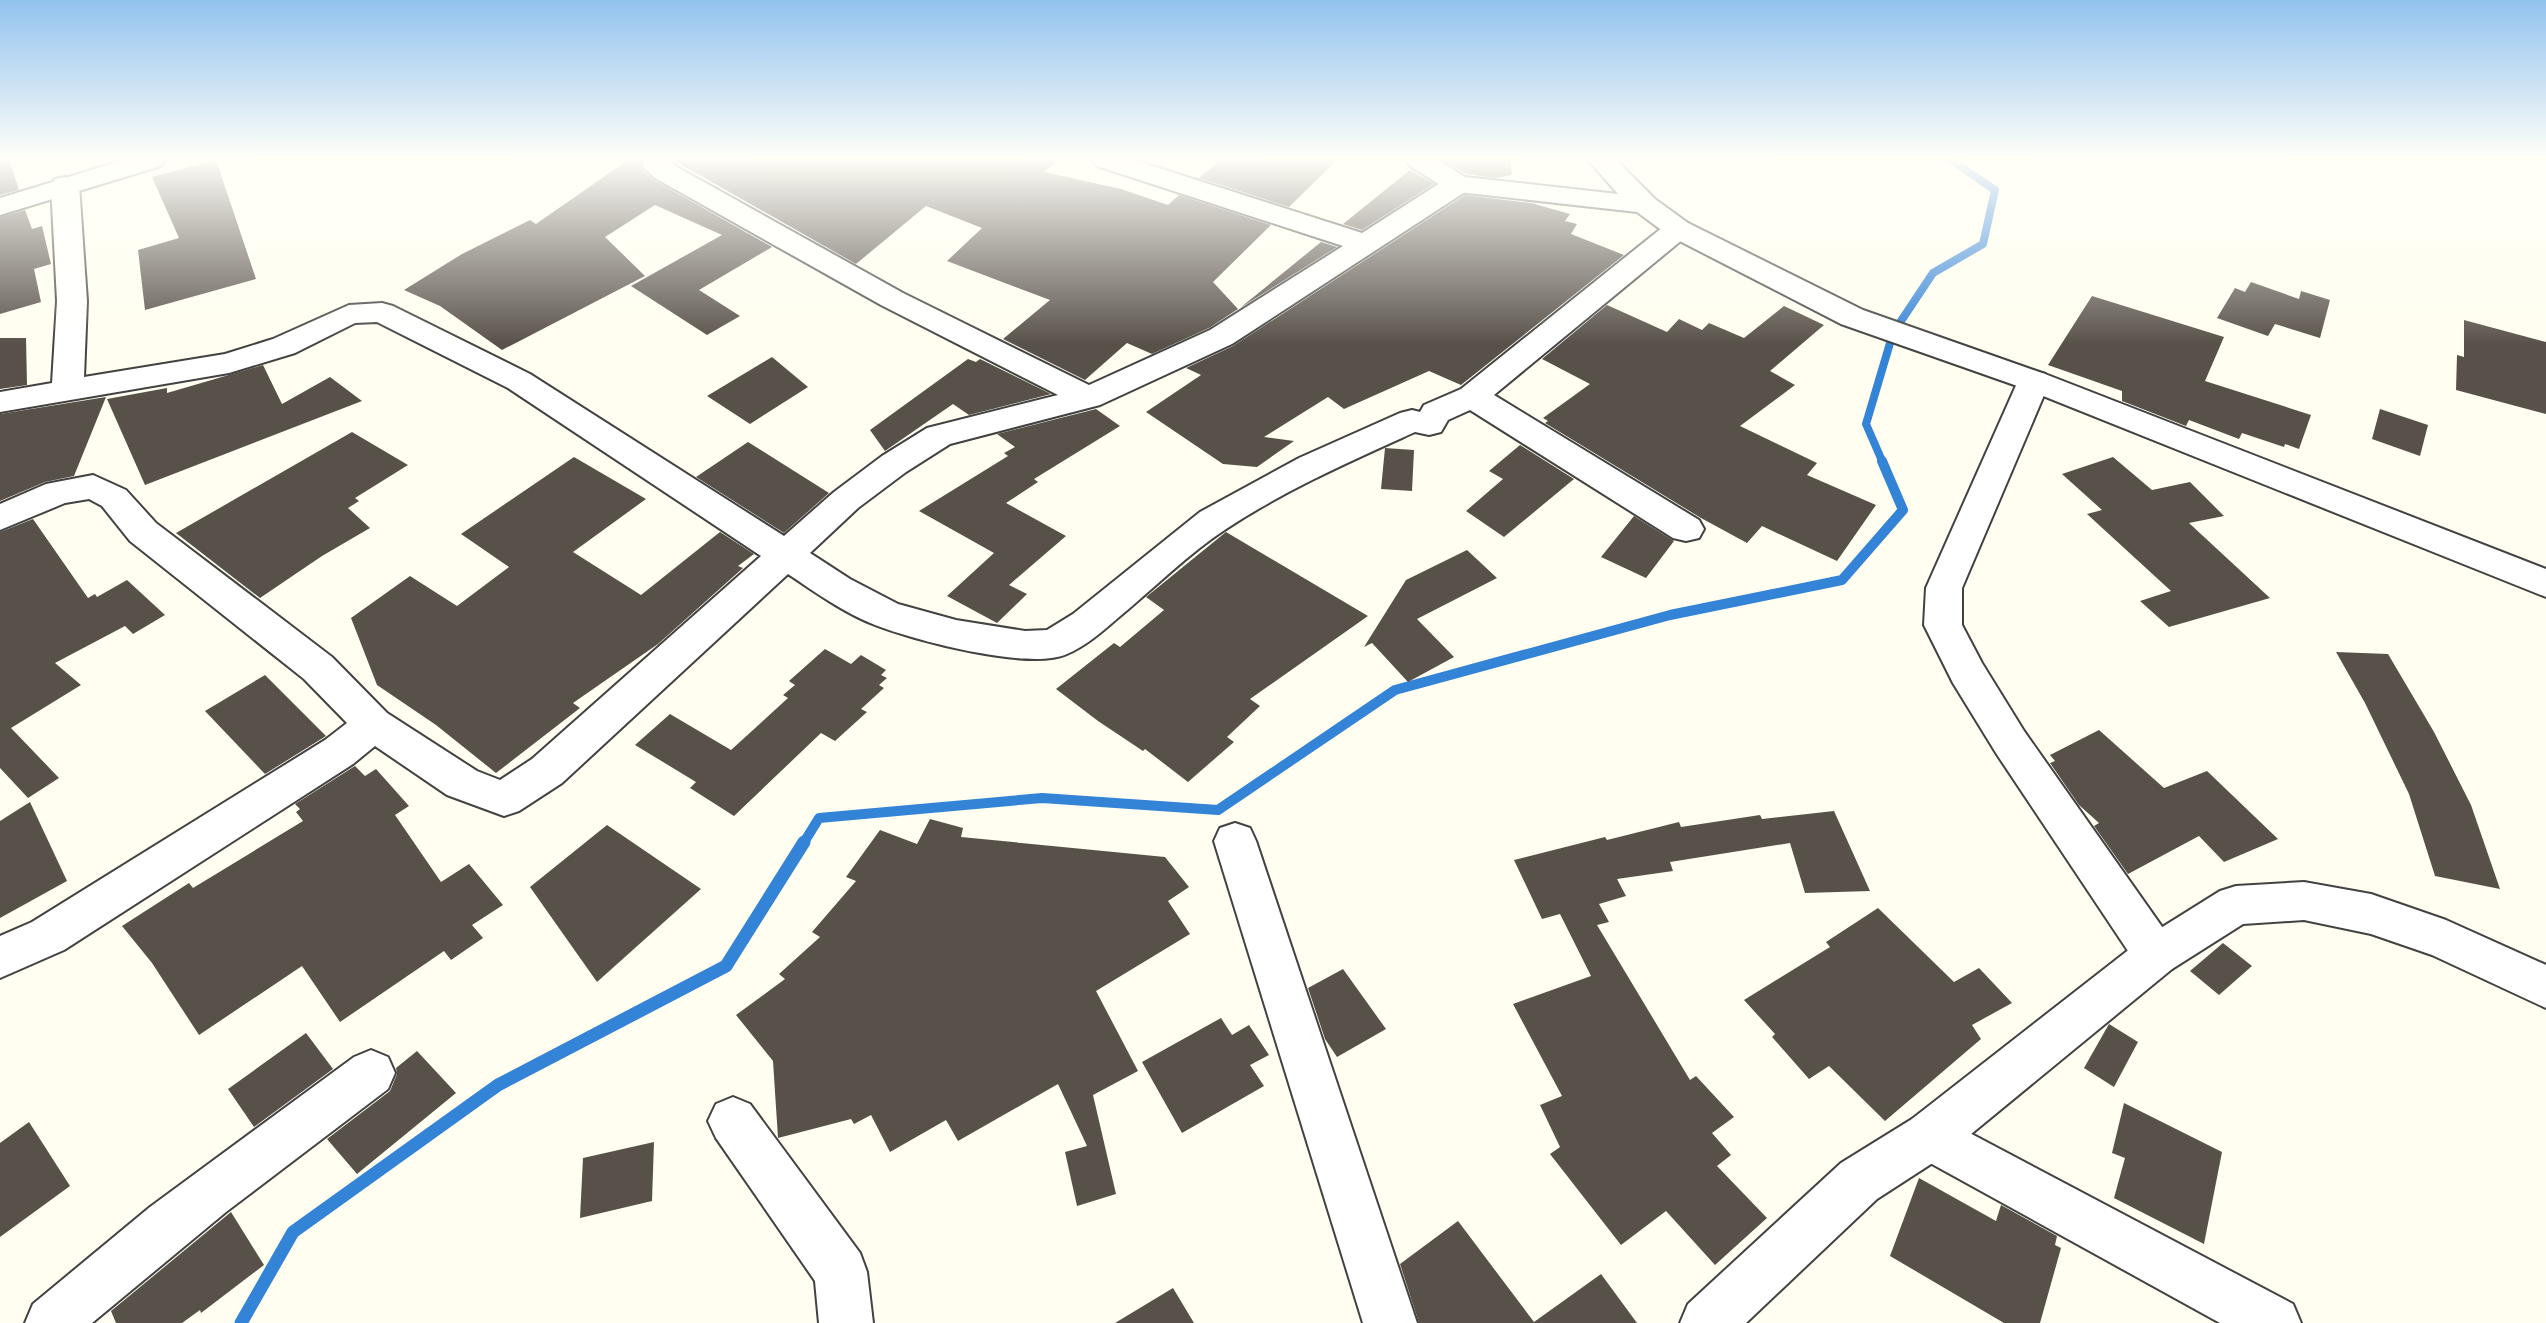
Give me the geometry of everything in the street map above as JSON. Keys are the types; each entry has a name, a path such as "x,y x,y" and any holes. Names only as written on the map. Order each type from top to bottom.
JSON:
{"street":[{"path":"67,222 72,301 68,388"},
{"path":"754,222 892,299 1089,398"},
{"path":"1298,222 1364,243"},
{"path":"0,518 58,492 93,487 114,498 143,532 318,668 373,724 462,783 504,799 547,771 567,754 846,500 894,464 939,436 1089,398 1221,337 1398,222"},
{"path":"1668,222 1852,317 2035,381 2546,584"},
{"path":"0,402 68,388 229,363 284,345 349,314 382,312 421,334 519,381 837,589 887,615 956,634 1025,646 1054,644 1086,624 1212,521 1311,466 1412,421 1429,424 1436,413 1472,396 1678,229"},
{"path":"2035,381 1944,588 1943,625 1967,672 2010,742 2156,956"},
{"path":"1472,396 1686,529"},
{"path":"0,958 48,936 339,752 373,724"},
{"path":"1235,841 1390,1323"},
{"path":"1707,1323 1858,1181 1930,1136 2156,956 2236,905 2304,901 2371,914 2446,940 2546,986"},
{"path":"52,1323 117,1264 371,1073"},
{"path":"733,1121 841,1272 846,1323"},
{"path":"1930,1136 2274,1323"}],"building":[{"path":"0,222 29,222 32,229 42,226 51,264 34,269 41,302 0,314"},
{"path":"172,222 237,222 256,279 145,310 138,250 179,238"},
{"path":"527,222 536,224 539,222 629,222 605,237 645,276 502,350 440,306 404,290 462,254"},
{"path":"692,222 728,222 772,247 699,290 740,316 707,335 631,286 722,235"},
{"path":"782,222 907,222 856,264"},
{"path":"966,222 1261,222 1271,225 1213,282 1238,309 1209,328 1152,354 1127,343 1085,380 1003,339 1050,300 947,261 982,228"},
{"path":"1346,222 1375,222 1362,230 1343,224"},
{"path":"1424,222 1568,222 1577,224 1571,234 1624,255 1461,385 1429,371 1344,409 1328,397 1264,437 1294,441 1257,467 1223,464 1146,412 1201,375 1186,368 1233,346"},
{"path":"1321,242 1337,247 1240,308"},
{"path":"2251,282 2299,299 2301,291 2330,300 2320,338 2275,324 2268,336 2217,318 2235,288 2245,292"},
{"path":"2092,296 2224,337 2205,381 2311,415 2299,449 2285,444 2284,447 2242,433 2239,439 2189,420 2186,426 2122,401 2122,391 2048,365"},
{"path":"1607,305 1667,332 1679,319 1702,330 1709,323 1744,338 1784,306 1824,325 1770,371 1795,385 1740,426 1817,463 1807,475 1876,505 1837,561 1762,526 1747,543 1545,423 1548,421 1543,418 1590,384 1542,359"},
{"path":"2464,320 2546,342 2546,414 2456,390 2457,355 2464,357"},
{"path":"0,338 26,338 27,385 0,389"},
{"path":"772,357 808,387 750,424 707,396"},
{"path":"968,359 976,362 980,359 1051,394 969,415 953,404 885,451 870,430"},
{"path":"263,365 282,404 330,377 362,401 145,485 107,399 167,388 167,393"},
{"path":"106,397 74,476 45,482 0,501 0,414"},
{"path":"1096,409 1120,426 1034,479 1038,482 1006,503 1066,536 1009,585 1027,594 997,623 947,596 994,553 919,511 1008,456 1004,453 1015,447 997,434"},
{"path":"2380,409 2428,425 2420,456 2372,439"},
{"path":"352,432 408,465 355,498 359,501 348,508 370,528 322,556 260,598 176,533"},
{"path":"748,442 829,493 784,533 696,477"},
{"path":"1520,445 1574,479 1504,537 1466,511 1503,479 1489,471"},
{"path":"1385,448 1414,450 1412,491 1381,489"},
{"path":"574,457 646,499 573,552 641,595 720,532 754,554 738,566 743,568 658,644 573,703 580,708 496,773 436,725 377,685 351,618 410,576 457,606 509,567 461,534"},
{"path":"2113,457 2152,490 2190,482 2224,516 2189,523 2270,598 2169,627 2140,601 2171,591 2087,514 2102,510 2062,474"},
{"path":"1634,516 1674,541 1646,578 1601,557"},
{"path":"33,519 88,598 95,594 97,597 127,580 165,615 133,634 125,626 55,663 81,685 11,728 59,778 28,798 0,768 0,532"},
{"path":"1226,532 1368,616 1250,699 1260,706 1227,737 1234,742 1188,782 1145,749 1143,751 1098,721 1056,689 1114,643 1120,647 1164,610 1146,597"},
{"path":"1467,550 1497,578 1417,619 1454,657 1408,682 1372,643 1364,647 1406,580"},
{"path":"825,649 851,664 861,655 886,670 881,675 887,678 879,685 884,688 861,709 867,712 835,741 821,733 734,816 690,788 696,782 635,745 670,714 731,750 788,698 783,695 795,685 789,681"},
{"path":"2336,652 2388,654 2434,732 2471,805 2500,889 2435,876 2409,794 2365,703"},
{"path":"265,675 326,736 265,774 205,711"},
{"path":"2099,730 2164,788 2207,771 2278,839 2224,862 2199,836 2128,874 2094,826 2099,823 2079,805 2050,763 2055,761 2050,755"},
{"path":"355,766 365,776 376,769 409,806 395,815 441,882 469,864 503,905 472,925 483,938 451,960 444,951 340,1022 302,966 199,1035 152,963 122,926 189,883 193,888 303,821 296,812 300,809 295,804"},
{"path":"30,802 67,881 0,918 0,821"},
{"path":"1834,811 1870,891 1805,893 1790,843 1670,862 1673,871 1617,879 1626,896 1599,904 1609,922 1597,925 1690,1080 1696,1076 1734,1117 1712,1133 1731,1155 1717,1166 1767,1218 1715,1265 1666,1211 1621,1245 1550,1154 1560,1147 1540,1105 1562,1096 1513,1004 1591,976 1560,914 1542,919 1514,860 1679,822 1681,827 1760,815 1762,819"},
{"path":"930,819 963,828 961,837 1165,857 1189,887 1168,901 1190,934 1096,991 1138,1071 1093,1095 1116,1194 1077,1206 1065,1152 1087,1146 1058,1084 958,1141 946,1120 890,1152 871,1115 854,1124 851,1119 778,1138 773,1061 736,1015 785,979 779,974 820,937 812,932 856,881 846,877 880,830 917,844"},
{"path":"607,825 701,889 597,982 530,887"},
{"path":"1878,908 1954,982 1979,968 2012,1003 1972,1025 1981,1039 1885,1121 1829,1066 1809,1079 1772,1037 1775,1034 1744,1000 1830,947 1826,942"},
{"path":"2223,943 2252,966 2219,995 2190,971"},
{"path":"1343,969 1386,1029 1337,1057 1325,1039 1308,988"},
{"path":"1221,1018 1232,1035 1249,1025 1269,1055 1250,1065 1264,1086 1182,1133 1142,1062"},
{"path":"2109,1024 2138,1042 2114,1087 2084,1068"},
{"path":"306,1033 333,1069 254,1127 228,1089"},
{"path":"417,1051 456,1093 357,1174 327,1139 390,1091 397,1074 396,1068"},
{"path":"2124,1103 2222,1152 2204,1244 2114,1198 2125,1158 2112,1153"},
{"path":"29,1122 70,1186 0,1237 0,1143"},
{"path":"654,1142 652,1201 580,1218 583,1158"},
{"path":"1919,1178 1996,1221 2001,1205 2057,1236 2055,1245 2061,1248 2040,1323 2004,1323 1890,1256"},
{"path":"231,1212 264,1265 201,1313 200,1310 182,1323 116,1323 111,1311"},
{"path":"1458,1221 1534,1322 1601,1274 1637,1323 1419,1323 1400,1264"},
{"path":"1173,1288 1194,1323 1115,1323"}],"waterway":[{"path":"1883,463 1866,424 1893,333 1933,273 1983,244 1988,222"},
{"path":"803,844 819,818 1042,798 1218,810 1395,690 1670,615 1842,580 1903,510 1882,461"},
{"path":"241,1323 293,1232 498,1085 726,966 804,842"}]}
